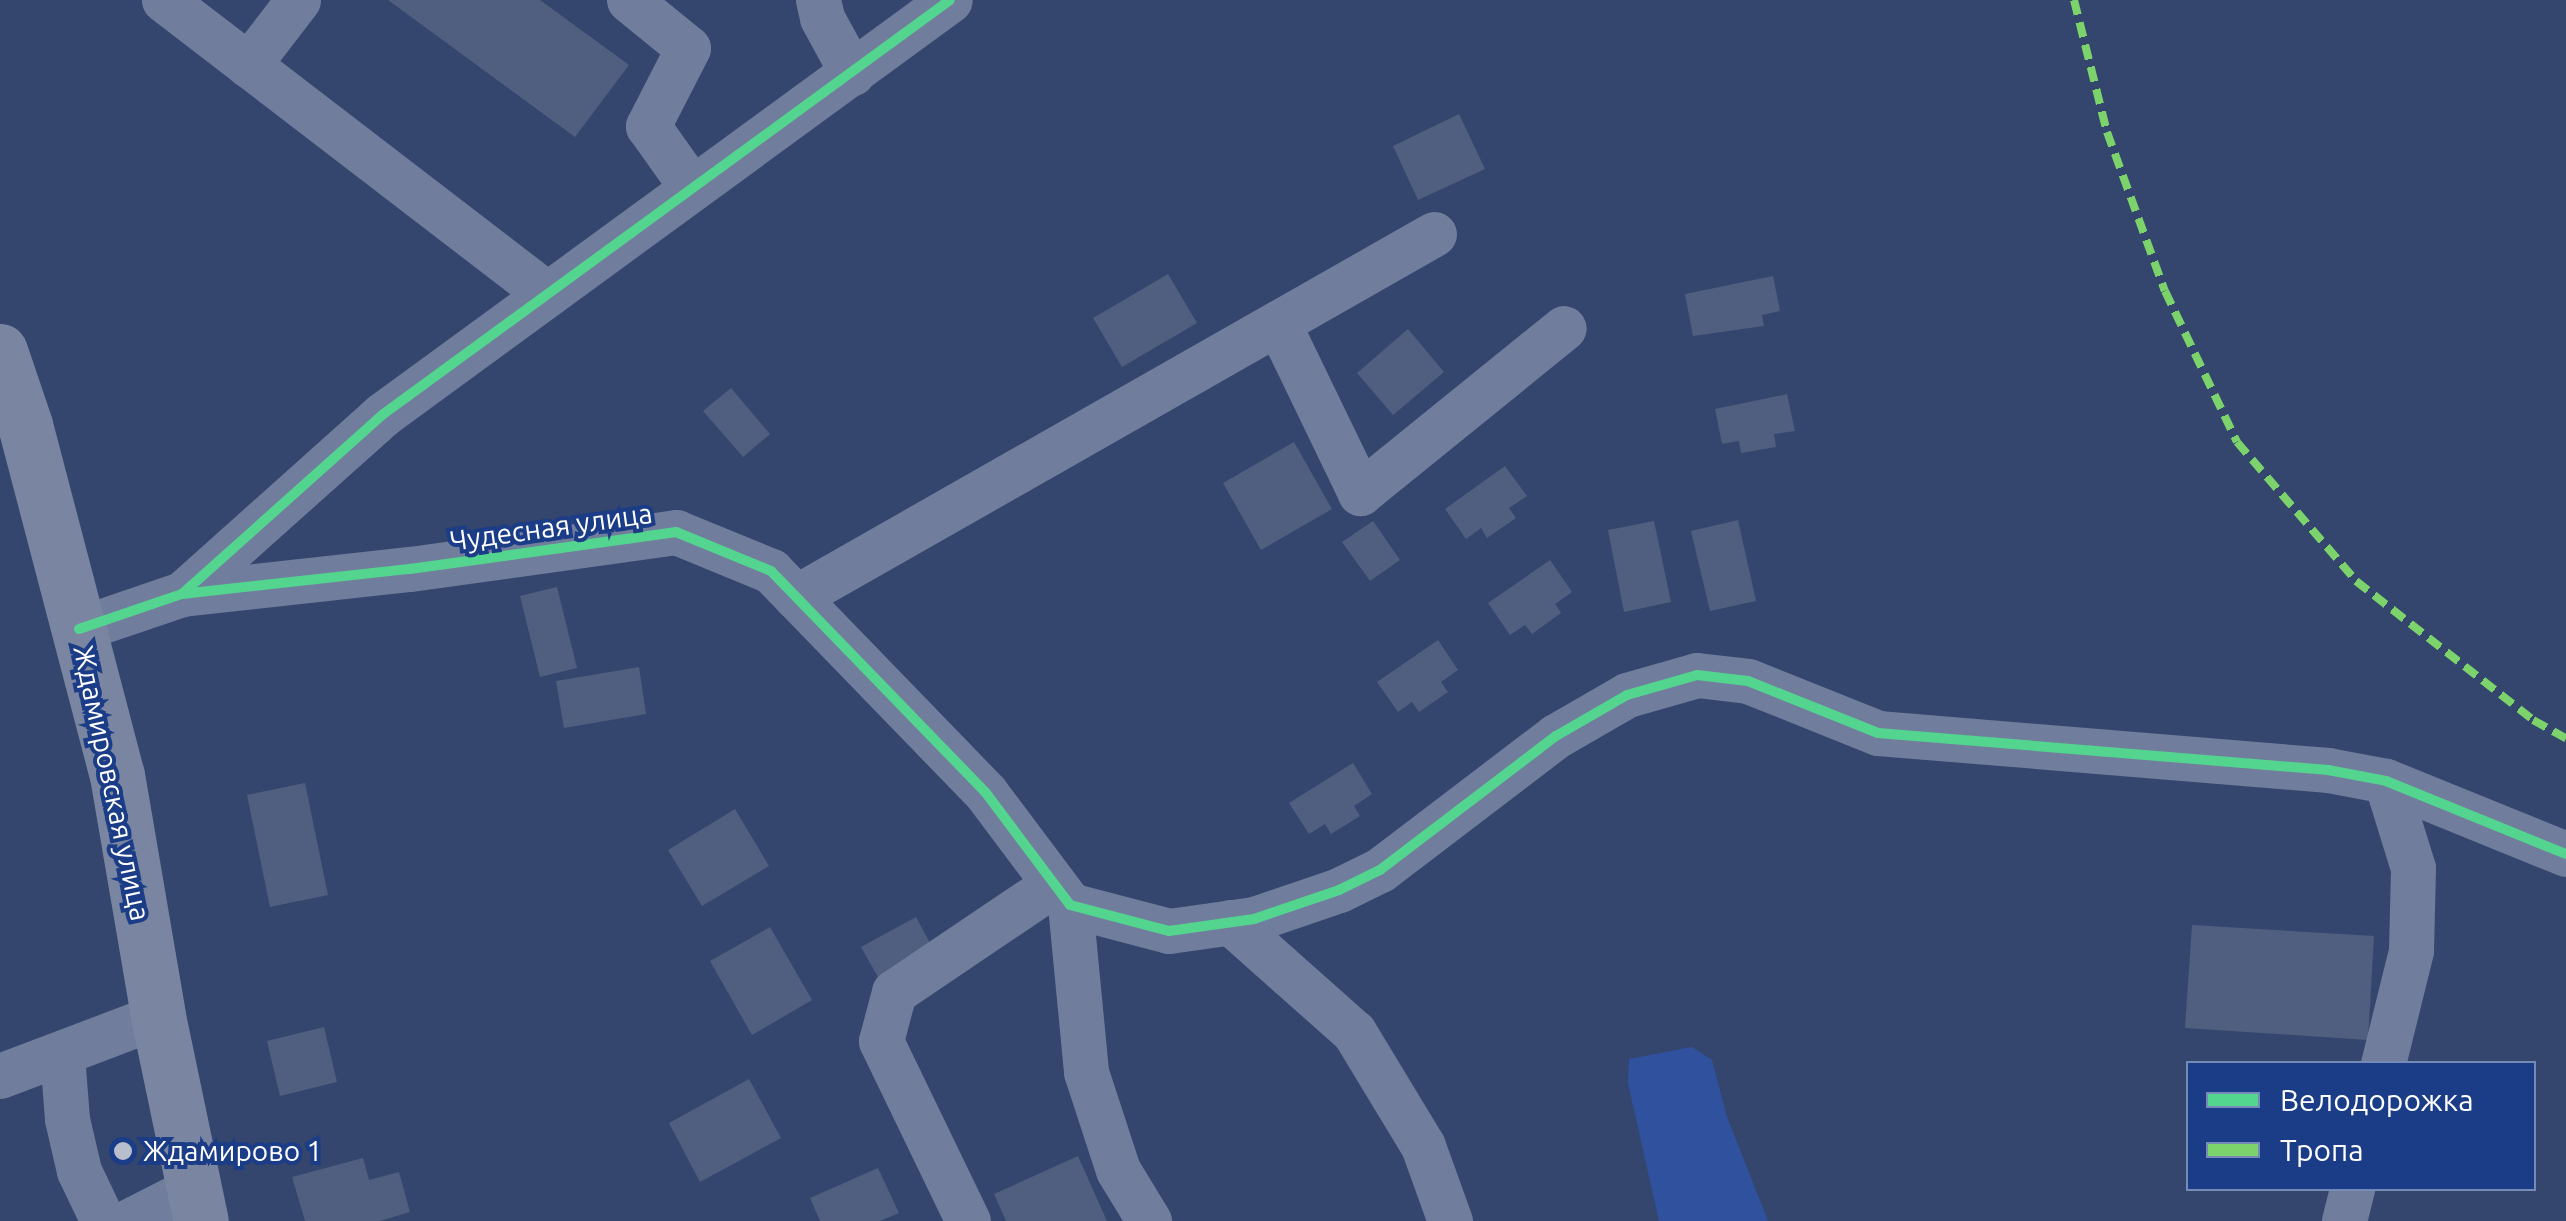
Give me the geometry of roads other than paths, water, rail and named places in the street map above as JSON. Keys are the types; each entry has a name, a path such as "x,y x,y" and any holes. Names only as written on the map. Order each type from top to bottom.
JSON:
{"main road":[{"name":"Ждамировская улица","path":"0,351 25,425 116,775 196,1205"}],"street":[{"path":"164,0 547,294"},
{"path":"248,65 298,0"},
{"path":"629,0 688,48 648,126 692,188"},
{"path":"818,0 822,18 852,73"},
{"path":"79,629 182,594 382,415 950,0"},
{"path":"796,597 1434,234"},
{"path":"1278,323 1360,492 1564,328"},
{"name":"Чудесная улица","path":"182,594 410,569 676,532 771,572 986,792 1062,894"},
{"path":"968,1221 880,1041 894,992 1062,894 1169,931 1230,922 1339,890 1380,870 1556,736 1628,694 1697,676 1748,681 1878,733 2328,770 2386,780 2566,854"},
{"path":"2384,1061 2411,950 2413,868 2386,780"},
{"path":"1062,894 1086,1072 1118,1170 1149,1221"},
{"path":"1230,922 1354,1032 1422,1146 1450,1221"},
{"path":"0,1076 158,1016"},
{"path":"62,1055 67,1118 79,1171 103,1221"},
{"path":"2344,1221 2351,1191"},
{"path":"129,1221 196,1205"}],"place":[{"name":"Ждамирово 1","path":"123,1151"}]}
